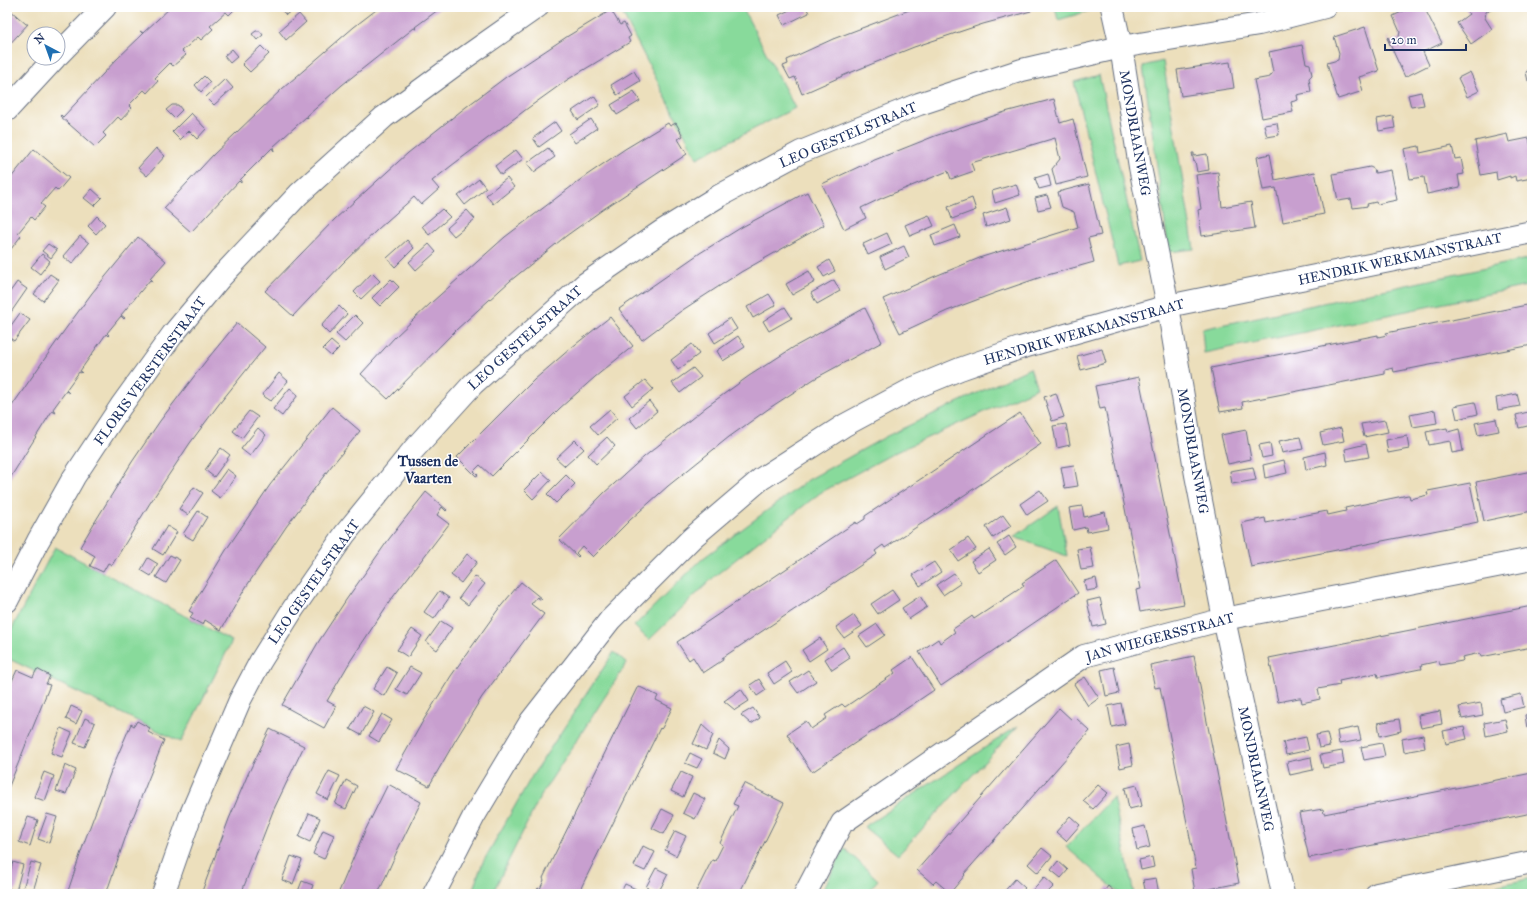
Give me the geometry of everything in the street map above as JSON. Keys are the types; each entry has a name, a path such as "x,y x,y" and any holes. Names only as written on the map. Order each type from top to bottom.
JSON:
{"street":[{"path":"66,47 105,7"},
{"name":"FLORIS VERSTERSTRAAT","path":"7,601 38,541 74,477 91,451 121,406 173,334 220,278 299,194 384,117 537,7"},
{"name":"MONDRIAANWEG","path":"1112,7 1121,47 1140,167 1168,306 1196,475 1224,618 1283,894"},
{"name":"LEO GESTELSTRAAT","path":"163,894 191,814 240,700 260,662 293,609 345,534 414,449 473,384 585,284 662,231 719,196 801,152 919,104 1022,70 1121,47 1259,24 1325,7"},
{"path":"7,110 48,66"},
{"name":"HENDRIK WERKMANSTRAAT","path":"434,894 474,816 531,720 610,620 692,538 761,479 845,425 914,388 960,369 1020,348 1168,306 1532,232"},
{"name":"JAN WIEGERSSTRAAT","path":"805,894 842,823 1084,656 1224,618 1532,559"},
{"path":"1377,894 1532,862"}],"green space":[{"path":"619,7 742,7 795,108 697,158"},
{"path":"1055,7 1091,7 1092,10 1058,20"},
{"path":"1163,61 1194,249 1169,252 1143,66"},
{"path":"1099,75 1140,261 1118,266 1074,82"},
{"path":"1532,258 1532,285 1204,353 1202,329"},
{"path":"1030,368 1037,388 896,452 820,493 716,575 649,640 634,626 702,559 808,480 887,436"},
{"path":"1058,506 1067,556 1014,537"},
{"path":"55,547 232,641 181,742 7,658 7,638"},
{"path":"614,652 627,663 541,795 492,894 471,894 483,862 532,776"},
{"path":"1018,726 898,855 864,827"},
{"path":"1113,797 1134,894 1120,894 1066,847"},
{"path":"844,848 878,880 865,894 821,894"},
{"path":"1532,878 1532,894 1460,894"}],"building":[{"path":"7,7 10,7 9,9 26,24 28,24 7,47"},
{"path":"171,7 237,7 229,15 226,12 210,26 213,29 201,40 198,37 182,51 186,55 173,66 170,63 155,78 158,81 147,93 144,90 129,105 132,108 121,120 118,117 103,133 106,136 95,147 60,116 61,115 63,117 116,60 143,34 140,31 143,33"},
{"path":"279,7 291,7 293,9 286,15"},
{"path":"380,7 442,7 415,27 417,29 414,28 342,85 307,116 308,119 306,117 273,147 274,151 272,148 240,180 241,183 239,181 191,232 164,208 213,155 282,89 354,27"},
{"path":"796,7 806,7 809,13 784,25 779,15"},
{"path":"917,7 1030,7 1031,11 983,24 914,47 802,94 795,77 790,79 783,66 788,64 787,60 833,39"},
{"path":"1412,7 1424,7 1442,43 1423,52 1429,65 1405,77 1387,38 1388,37 1390,42 1400,38 1400,32 1393,16"},
{"path":"1464,7 1494,7 1486,12 1485,18 1492,29 1471,44 1457,23 1469,14"},
{"path":"611,10 620,25 624,23 631,36 628,38 630,42 567,80 432,181 439,189 421,205 414,197 343,263 293,316 265,291 335,219 408,153 506,77 568,36"},
{"path":"299,14 306,22 286,40 279,31"},
{"path":"1365,27 1379,71 1359,77 1363,91 1338,99 1327,63 1338,60 1339,53 1334,37"},
{"path":"256,31 260,31 263,35 257,40 252,34"},
{"path":"1302,45 1306,63 1310,64 1312,75 1309,78 1311,92 1297,95 1298,100 1291,102 1293,112 1262,118 1254,80 1270,77 1273,72 1269,52"},
{"path":"261,46 269,54 250,72 242,64"},
{"path":"232,49 238,56 230,63 224,56"},
{"path":"1230,62 1234,88 1181,96 1177,70"},
{"path":"1532,67 1532,80 1528,81 1526,72"},
{"path":"634,71 640,81 617,95 611,85"},
{"path":"1470,72 1479,91 1467,97 1458,78"},
{"path":"204,76 210,82 201,92 195,85"},
{"path":"225,79 233,88 214,105 206,97"},
{"path":"634,91 640,101 617,115 611,105"},
{"path":"1421,92 1424,105 1411,107 1408,95"},
{"path":"594,96 600,105 578,120 572,111"},
{"path":"1054,99 1060,123 1073,119 1087,177 1056,185 1052,169 1060,159 1055,138 971,163 974,171 951,179 948,171 882,198 861,208 866,218 844,229 822,184 867,163 935,136 1005,112"},
{"path":"172,105 178,105 182,110 174,118 166,110"},
{"path":"191,113 206,129 197,139 189,131 180,140 172,132"},
{"path":"1393,116 1395,128 1379,131 1377,119"},
{"path":"591,119 597,128 575,143 569,134"},
{"path":"555,122 561,131 539,147 533,138"},
{"path":"668,123 670,126 676,123 683,136 678,139 687,154 605,208 566,236 510,281 456,330 388,399 361,374 395,337 505,237 584,177 625,149"},
{"path":"1277,123 1279,135 1267,137 1264,125"},
{"path":"1507,134 1509,142 1529,138 1532,153 1532,178 1516,181 1515,176 1510,178 1510,176 1497,180 1496,172 1481,175 1475,141"},
{"path":"1419,146 1420,153 1452,146 1455,159 1461,158 1464,174 1458,175 1460,187 1427,194 1424,177 1410,179 1404,149"},
{"path":"156,148 165,156 147,176 138,168"},
{"path":"548,148 555,157 534,172 527,163"},
{"path":"34,149 69,178 58,191 55,188 41,204 45,207 34,220 31,217 18,233 21,236 11,249 8,247 7,248 7,182 9,180 7,177 10,179"},
{"path":"516,150 523,159 501,175 495,166"},
{"path":"1192,153 1194,153 1194,156 1207,154 1209,170 1197,172"},
{"path":"1270,154 1275,180 1315,172 1324,214 1283,222 1276,188 1263,190 1257,157"},
{"path":"1370,167 1374,169 1375,173 1391,170 1397,200 1377,204 1376,202 1367,204 1368,206 1353,208 1351,199 1338,201 1333,174"},
{"path":"1218,172 1222,207 1251,202 1255,228 1202,236 1198,210 1201,209 1196,175"},
{"path":"1048,174 1051,186 1039,189 1035,178"},
{"path":"507,178 514,187 493,204 486,195"},
{"path":"479,179 486,188 465,205 458,196"},
{"path":"1016,184 1020,195 995,203 992,191"},
{"path":"1089,184 1101,235 1088,238 1094,262 1044,276 995,293 947,311 900,333 883,299 982,257 1078,227 1074,212 1062,207 1058,192"},
{"path":"92,189 102,198 94,206 84,198"},
{"path":"807,192 824,225 741,272 681,311 642,340 619,309 700,253 742,227"},
{"path":"1047,195 1051,207 1038,210 1035,198"},
{"path":"972,198 976,210 952,219 948,207"},
{"path":"1007,207 1011,219 986,227 983,215"},
{"path":"442,209 450,217 429,235 422,226"},
{"path":"467,210 475,219 454,236 447,228"},
{"path":"929,215 934,226 910,236 905,225"},
{"path":"97,216 105,224 96,234 88,226"},
{"path":"955,225 960,237 935,246 931,235"},
{"path":"887,233 892,244 868,255 863,244"},
{"path":"80,236 89,243 72,264 63,256"},
{"path":"138,237 166,261 150,279 153,282 150,280 121,315 125,318 124,319 121,316 107,333 109,335 108,336 106,334 80,371 82,372 79,372 66,390 69,393 66,391 53,409 56,413 52,411 7,483 7,413 92,293"},
{"path":"407,240 414,248 395,267 387,258"},
{"path":"48,244 57,250 51,258 42,251"},
{"path":"429,244 436,252 416,270 409,262"},
{"path":"904,246 909,257 885,269 880,257"},
{"path":"42,254 50,261 40,274 31,267"},
{"path":"829,260 835,271 824,277 818,267"},
{"path":"809,271 815,282 792,295 786,284"},
{"path":"372,273 380,281 361,299 354,292"},
{"path":"50,274 59,280 43,301 34,294"},
{"path":"391,279 399,287 380,306 372,298"},
{"path":"834,280 840,291 817,304 811,293"},
{"path":"17,282 27,289 7,318 7,296"},
{"path":"769,294 776,305 753,318 747,307"},
{"path":"1532,304 1532,345 1394,372 1393,368 1385,370 1385,374 1242,402 1243,408 1220,412 1211,368 1378,335 1378,337 1387,335 1386,333"},
{"path":"339,306 347,314 329,334 321,326"},
{"path":"785,307 792,318 769,331 763,321"},
{"path":"865,308 882,342 814,379 729,437 668,486 630,520 593,557 582,546 576,553 579,556 578,557 559,539 604,493 644,457 706,407 749,376 794,347"},
{"path":"20,313 30,320 14,341 7,336 7,331"},
{"path":"355,315 363,323 345,342 336,334"},
{"path":"610,317 633,346 560,408 492,476 480,465 474,471 478,475 476,476 457,457 534,380"},
{"path":"730,318 737,329 715,343 709,333"},
{"path":"237,323 265,347 190,443 150,503 112,565 108,563 103,572 90,566 95,556 80,547 93,525 132,462 160,421"},
{"path":"738,336 745,347 723,361 717,351"},
{"path":"331,341 339,348 331,356 323,349"},
{"path":"692,344 699,354 678,370 671,360"},
{"path":"1102,349 1106,363 1081,370 1077,356"},
{"path":"693,368 701,377 680,393 672,383"},
{"path":"279,373 288,381 271,401 262,395"},
{"path":"1139,377 1184,604 1140,612 1136,590 1141,589 1105,408 1100,409 1095,386"},
{"path":"645,380 653,389 632,406 625,396"},
{"path":"290,388 298,395 282,416 273,409"},
{"path":"1056,393 1064,417 1052,421 1044,397"},
{"path":"1517,394 1520,406 1498,410 1496,398"},
{"path":"649,401 657,411 637,428 629,418"},
{"path":"1475,402 1478,414 1457,419 1454,406"},
{"path":"332,407 360,431 329,469 286,527 246,587 221,630 205,620 203,625 190,618 193,613 189,611 228,547 270,485"},
{"path":"610,409 617,418 598,435 590,426"},
{"path":"1435,410 1437,423 1413,427 1410,415"},
{"path":"249,411 258,417 242,438 233,431"},
{"path":"1532,411 1532,425 1519,428 1516,415"},
{"path":"1020,413 1041,444 885,548 883,545 875,551 877,554 876,555 722,658 723,660 703,673 693,657 689,660 677,642 856,522 857,524 865,519 865,516"},
{"path":"1496,419 1499,431 1478,435 1475,423"},
{"path":"1385,420 1388,432 1364,437 1361,424"},
{"path":"1066,424 1070,445 1057,448 1053,426"},
{"path":"258,428 266,435 250,456 241,449"},
{"path":"1341,428 1344,441 1323,445 1320,433"},
{"path":"1447,428 1448,432 1459,429 1463,451 1452,453 1450,441 1429,445 1426,432"},
{"path":"1246,430 1251,459 1228,464 1221,435"},
{"path":"1407,436 1409,449 1388,453 1386,440"},
{"path":"607,437 615,446 596,464 588,455"},
{"path":"1300,437 1303,449 1282,453 1279,441"},
{"path":"575,440 584,449 565,466 556,458"},
{"path":"1270,443 1272,456 1262,458 1259,445"},
{"path":"1366,444 1369,457 1347,461 1345,449"},
{"path":"221,448 230,455 214,477 205,470"},
{"path":"1325,452 1327,465 1306,470 1304,457"},
{"path":"1284,460 1287,473 1265,478 1263,465"},
{"path":"1074,465 1078,486 1065,488 1061,467"},
{"path":"1253,467 1256,480 1232,484 1230,471"},
{"path":"227,469 236,476 220,498 211,491"},
{"path":"1532,471 1532,511 1484,521 1476,482"},
{"path":"542,472 551,480 533,499 524,490"},
{"path":"566,475 575,484 556,503 547,494"},
{"path":"1470,483 1478,522 1251,567 1242,523 1265,518 1266,523 1327,511 1328,515 1346,511 1345,508 1408,495 1410,499 1428,495 1428,491"},
{"path":"194,487 203,493 188,515 179,509"},
{"path":"1040,490 1048,501 1027,515 1020,504"},
{"path":"426,492 447,510 446,511 442,507 437,515 449,524 390,601 351,660 327,701 336,706 324,728 282,705 319,641 346,600 389,539"},
{"path":"1082,506 1084,517 1105,512 1108,528 1087,532 1086,527 1073,530 1069,508"},
{"path":"198,511 207,517 193,540 183,534"},
{"path":"1003,515 1011,526 993,538 986,527"},
{"path":"167,526 177,532 163,555 153,549"},
{"path":"1009,536 1016,547 1005,555 997,544"},
{"path":"968,538 976,549 958,561 951,550"},
{"path":"1090,547 1094,568 1081,570 1077,549"},
{"path":"989,549 996,560 978,572 971,561"},
{"path":"467,554 477,562 461,583 451,575"},
{"path":"170,555 180,560 166,583 156,577"},
{"path":"148,558 158,564 151,576 141,570"},
{"path":"1056,560 1078,593 941,686 919,652 938,639 940,643 955,632 953,629 972,616 974,619 1024,586 1022,583"},
{"path":"934,562 941,572 920,586 913,575"},
{"path":"954,573 961,583 943,595 936,585"},
{"path":"475,576 485,584 468,605 459,598"},
{"path":"1096,578 1098,589 1086,591 1084,581"},
{"path":"521,582 542,599 541,600 537,597 531,604 544,614 482,697 429,786 396,769 451,676 497,611"},
{"path":"892,590 899,600 878,614 871,604"},
{"path":"439,591 449,598 434,619 424,612"},
{"path":"920,596 927,607 909,619 902,608"},
{"path":"1100,598 1106,624 1093,627 1087,601"},
{"path":"1532,606 1532,647 1481,657 1480,653 1462,657 1462,661 1440,665 1439,661 1421,665 1422,669 1380,677 1378,677 1377,673 1339,681 1340,685 1318,689 1320,699 1302,703 1301,698 1278,702 1269,658"},
{"path":"854,615 862,626 844,638 836,627"},
{"path":"441,621 452,628 437,650 426,642"},
{"path":"877,624 885,635 867,647 859,636"},
{"path":"412,629 422,636 408,657 397,650"},
{"path":"820,638 827,649 809,661 802,650"},
{"path":"843,647 850,658 832,670 825,659"},
{"path":"1194,656 1239,883 1195,892 1191,869 1196,868 1160,687 1155,688 1150,665"},
{"path":"912,657 934,690 812,772 787,734 806,721 811,729 827,718 825,715 842,704 845,707 895,673 893,670"},
{"path":"785,661 792,672 774,684 767,673"},
{"path":"387,667 397,673 384,696 373,689"},
{"path":"410,667 421,673 407,695 396,689"},
{"path":"1114,667 1119,693 1106,696 1101,670"},
{"path":"37,669 50,676 46,684 50,685 7,791 7,692 17,670 33,677"},
{"path":"808,670 816,681 798,693 790,682"},
{"path":"1085,677 1099,698 1088,706 1074,684"},
{"path":"759,679 766,690 757,696 750,685"},
{"path":"638,686 658,696 656,700 672,708 662,728 660,728 578,894 535,894 538,888 540,889 544,880 543,878"},
{"path":"741,689 749,701 735,710 724,701"},
{"path":"1521,694 1524,707 1503,712 1500,699"},
{"path":"1121,703 1125,724 1112,727 1108,706"},
{"path":"1481,703 1483,715 1462,719 1459,707"},
{"path":"71,706 82,711 76,724 66,719"},
{"path":"363,706 374,712 361,735 350,729"},
{"path":"753,708 760,718 751,724 741,715"},
{"path":"1059,708 1073,721 1076,718 1090,731 964,874 965,875 950,893 936,881 933,884 917,870"},
{"path":"1440,711 1442,724 1421,728 1418,715"},
{"path":"1532,713 1532,727 1527,728 1525,715"},
{"path":"382,714 392,720 379,742 369,736"},
{"path":"85,718 95,723 85,747 74,743"},
{"path":"1399,719 1401,731 1380,736 1378,723"},
{"path":"1505,719 1508,731 1486,736 1484,723"},
{"path":"137,721 150,728 148,732 164,740 128,830 106,894 67,894 85,840 111,771 131,724 134,726"},
{"path":"702,725 713,735 706,750 693,744"},
{"path":"1358,727 1361,740 1339,744 1337,731"},
{"path":"1464,727 1467,739 1446,744 1443,731"},
{"path":"61,728 72,733 62,757 51,753"},
{"path":"270,729 304,746 273,811 241,894 201,894 229,819 248,774"},
{"path":"1327,733 1330,746 1319,748 1316,735"},
{"path":"1423,735 1425,748 1404,752 1402,739"},
{"path":"1306,737 1309,750 1286,755 1283,742"},
{"path":"719,740 729,749 725,759 713,753"},
{"path":"1382,743 1385,756 1364,760 1361,747"},
{"path":"1129,744 1133,765 1120,768 1116,747"},
{"path":"1342,751 1344,764 1323,768 1320,755"},
{"path":"690,753 702,759 697,768 685,763"},
{"path":"1311,757 1313,770 1290,775 1287,762"},
{"path":"65,765 76,770 66,794 56,791"},
{"path":"329,771 340,776 328,800 317,794"},
{"path":"44,772 54,776 45,801 34,797"},
{"path":"681,772 692,777 683,797 671,791"},
{"path":"1532,773 1532,813 1309,858 1299,813 1323,809 1324,814"},
{"path":"346,780 357,786 346,809 335,804"},
{"path":"744,783 784,803 739,894 695,894 712,860 715,861 723,845 720,843 738,806 733,804"},
{"path":"388,784 421,802 378,894 338,894 364,833"},
{"path":"1098,785 1108,793 1093,809 1083,801"},
{"path":"1137,785 1142,806 1129,809 1125,788"},
{"path":"693,793 705,799 695,819 683,813"},
{"path":"662,809 674,815 664,834 652,828"},
{"path":"309,813 320,818 310,842 299,837"},
{"path":"47,814 57,817 49,843 38,839"},
{"path":"1070,816 1080,825 1066,841 1056,832"},
{"path":"28,817 38,820 30,846 19,842"},
{"path":"1145,826 1150,847 1137,850 1133,829"},
{"path":"323,830 334,835 324,859 313,854"},
{"path":"675,831 686,836 676,856 665,850"},
{"path":"643,846 655,852 645,871 634,866"},
{"path":"1042,848 1052,856 1038,873 1028,864"},
{"path":"291,856 302,860 293,884 282,880"},
{"path":"1152,857 1154,867 1141,870 1139,860"},
{"path":"1058,861 1068,870 1061,878 1051,870"},
{"path":"13,862 23,865 16,891 7,888 7,880"},
{"path":"31,862 41,865 33,891 23,888"},
{"path":"656,868 668,874 658,893 646,887"},
{"path":"1044,877 1054,886 1046,894 1031,894 1030,893"},
{"path":"1156,878 1159,894 1146,894 1143,880"},
{"path":"1015,879 1025,888 1019,894 1002,894"},
{"path":"302,881 313,885 310,894 297,894"},
{"path":"625,884 636,889 634,894 620,894"},
{"path":"1108,886 1117,894 1102,894"}],"district":[{"name":"Tussen de Vaarten","path":"428,470"}]}
